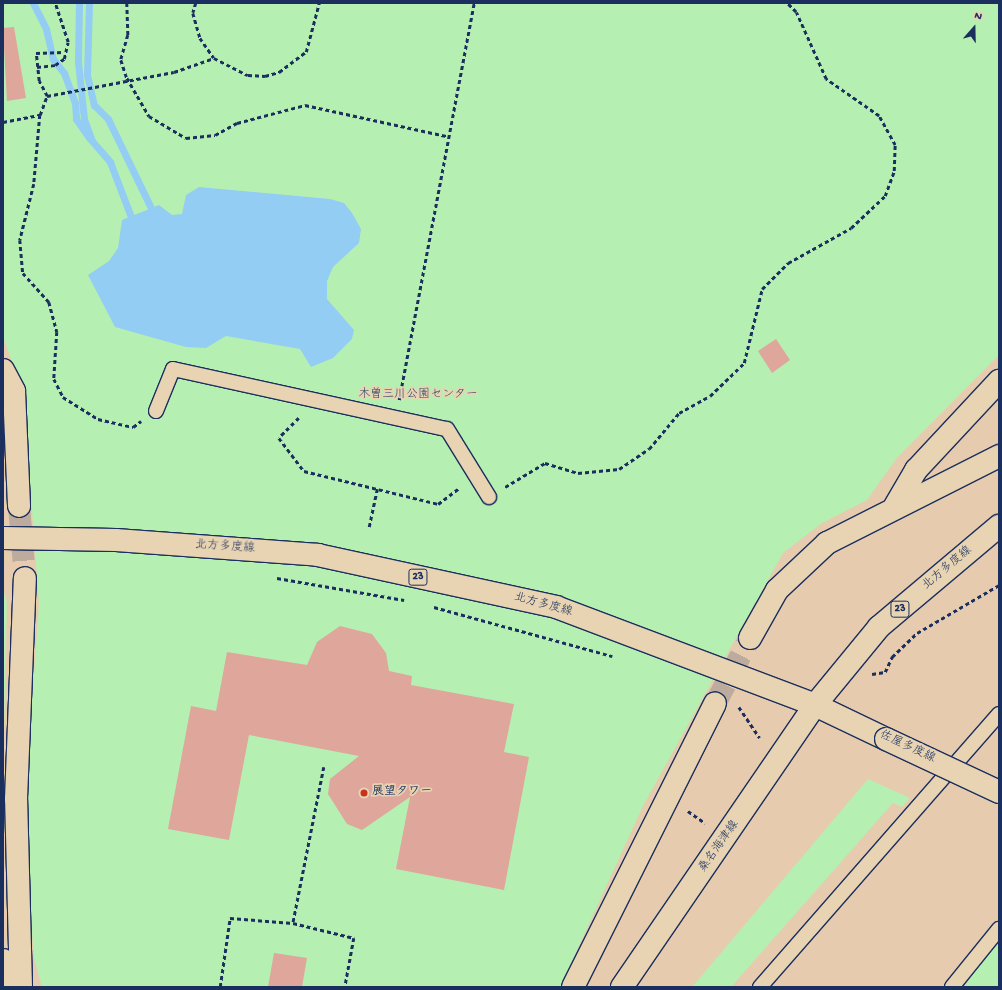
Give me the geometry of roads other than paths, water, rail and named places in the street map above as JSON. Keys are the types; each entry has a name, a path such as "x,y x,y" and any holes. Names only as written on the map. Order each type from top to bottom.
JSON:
{"main road":[{"path":"3,370 14,392 19,506"},
{"path":"895,506 916,470 999,381"},
{"path":"750,638 777,590 827,543 895,506 999,456"},
{"name":"北方多度線","path":"3,538 116,540 318,555 556,607 815,705 879,626 999,526"},
{"path":"21,987 16,799 25,578"},
{"path":"573,987 666,798 715,704"},
{"name":"佐屋多度線","path":"815,705 999,792"},
{"name":"桑名海津線","path":"622,987 728,837 815,705"},
{"path":"3,960 16,987"}],"lane":[{"path":"156,411 173,369 396,416 448,429 490,497"},
{"path":"760,987 999,714"},
{"path":"952,987 999,929"}],"water":[{"path":"199,187 330,199 344,203 352,213 361,229 359,243 333,267 327,281 327,299 354,330 352,339 333,358 311,367 300,349 226,336 206,348 186,347 115,327 88,275 109,261 118,248 122,220 159,205 172,215 182,214 186,195"}],"waterway":[{"path":"33,3 46,29 53,59 64,73 75,103 76,119 90,139"},
{"path":"79,3 78,62 84,119 92,141 110,162 131,217"},
{"path":"89,3 87,75 94,105 108,119 151,208"}],"tunnel":[{"path":"19,506 25,578"},
{"path":"715,704 750,638"}],"place":[{"name":"展望タワー","path":"364,793"}],"park label":[{"name":"木曽三川公園センター","path":"418,396"}]}
